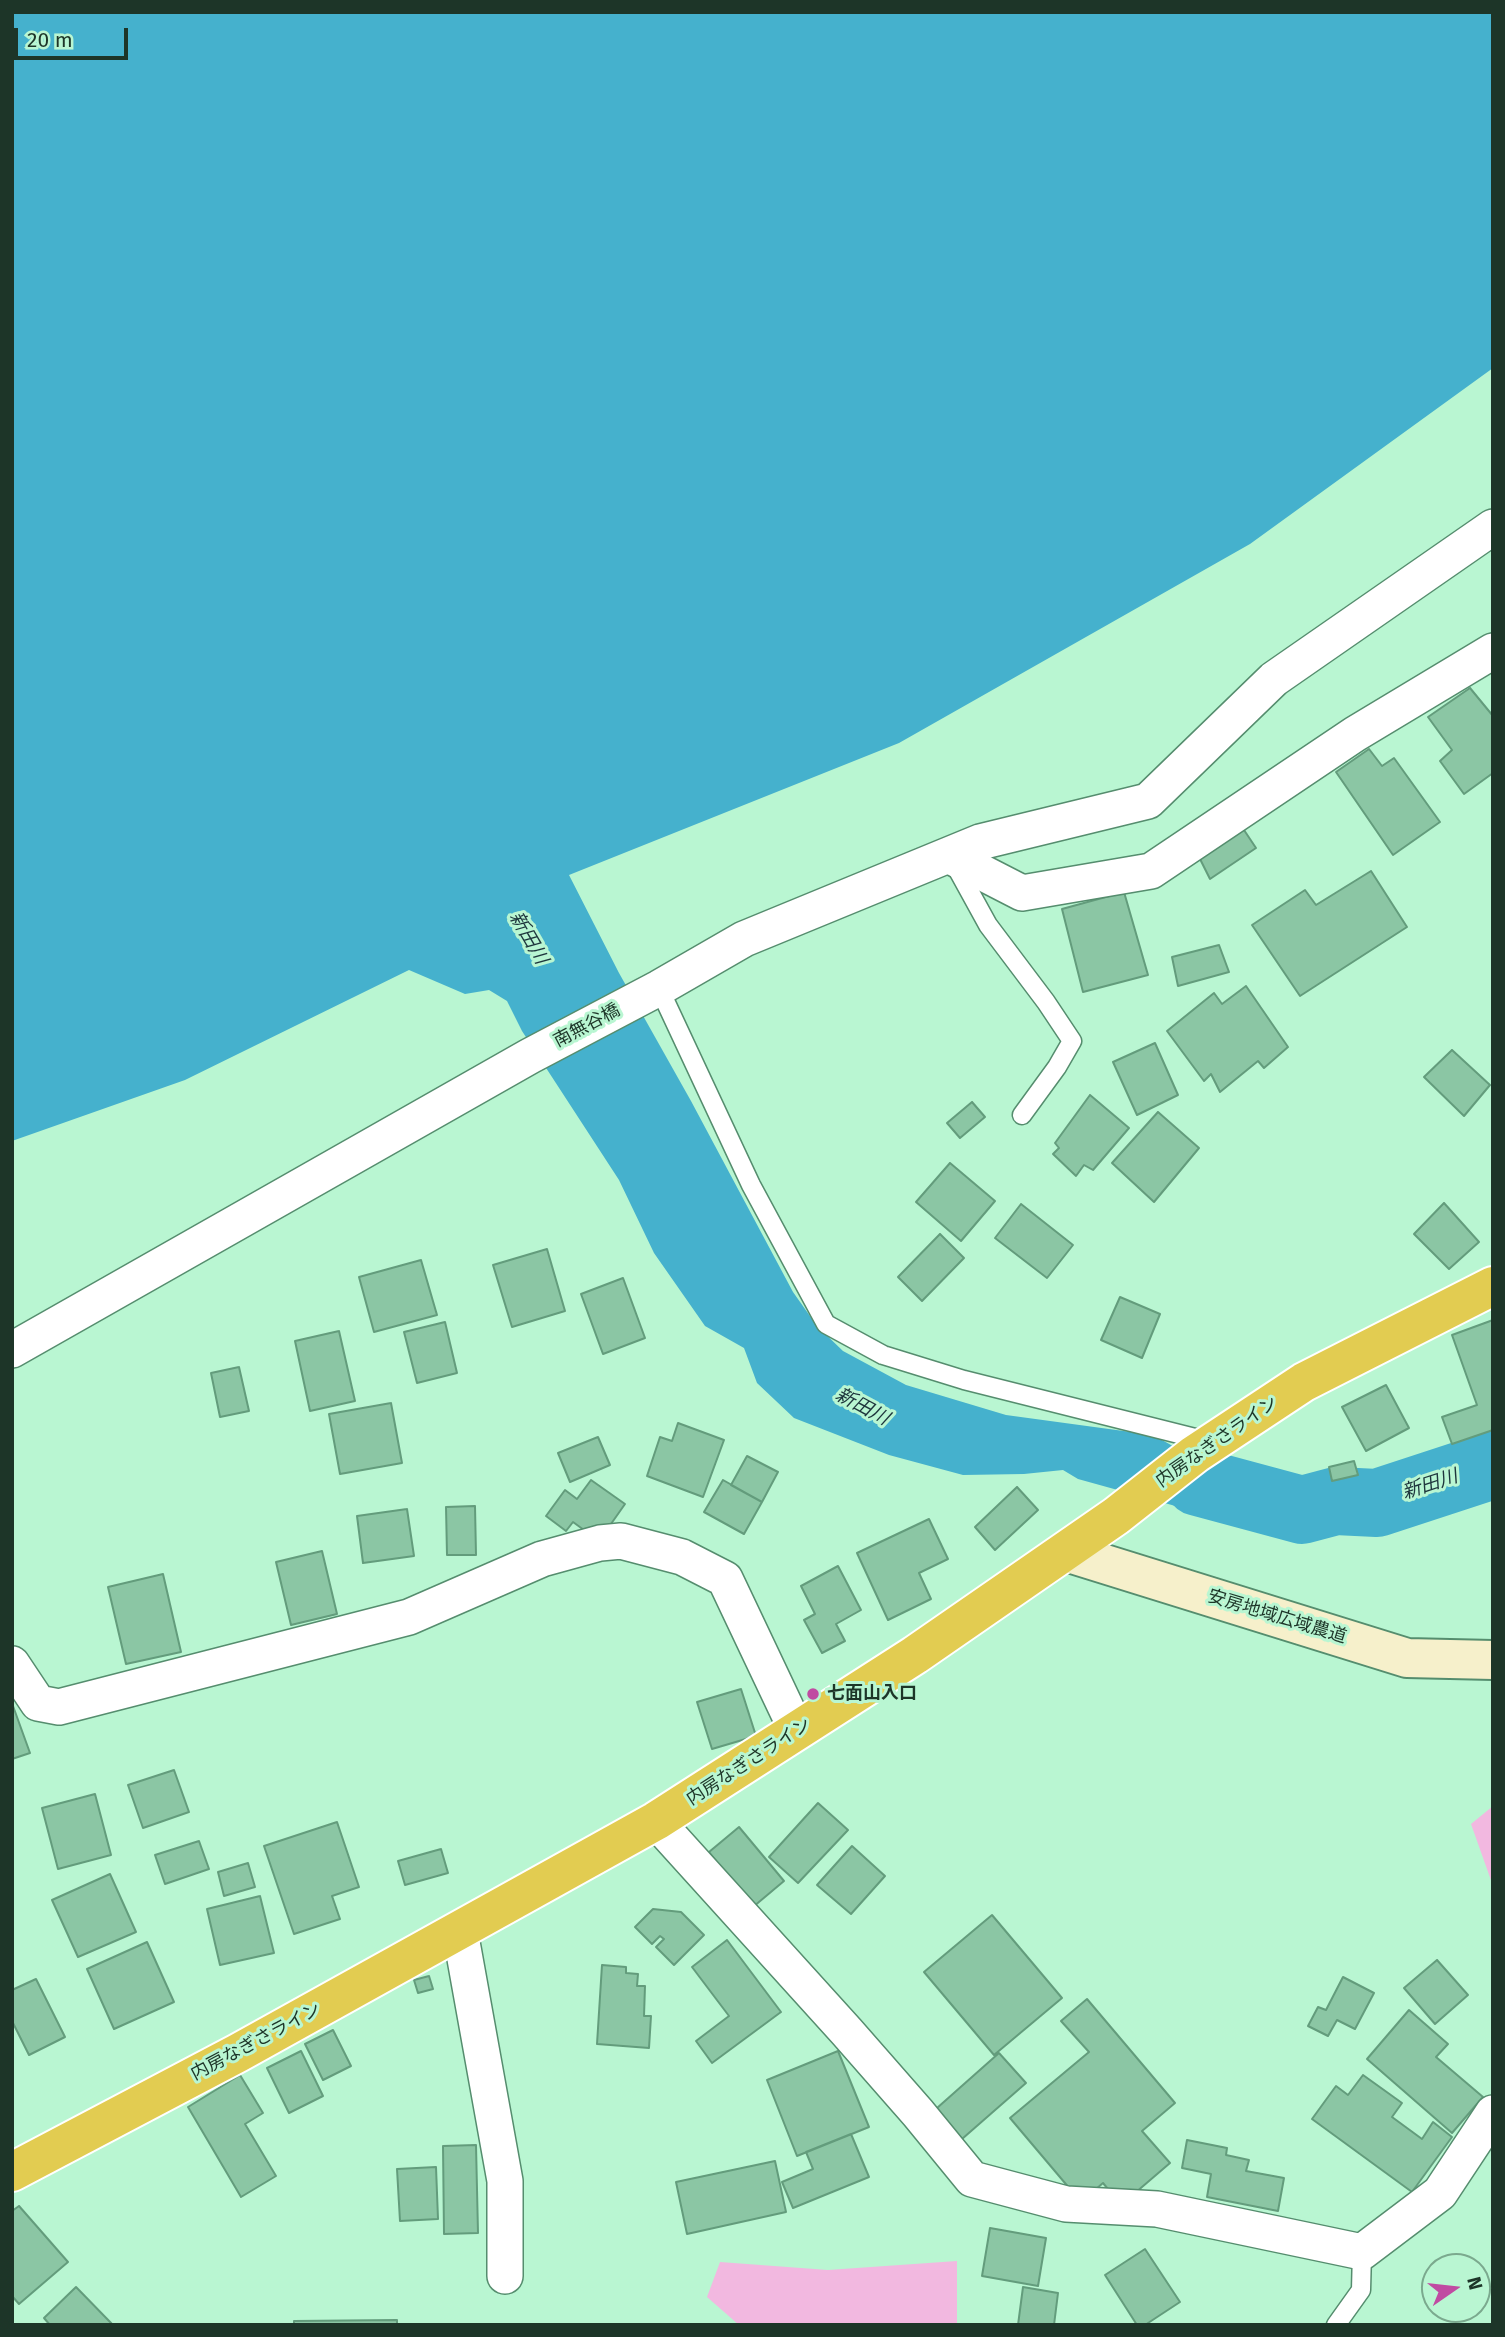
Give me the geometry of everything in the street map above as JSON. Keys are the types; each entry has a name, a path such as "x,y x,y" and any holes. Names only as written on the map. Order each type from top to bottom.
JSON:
{"highway":[{"name":"内房なぎさライン","path":"12,2172 250,2047 656,1821 915,1655 1066,1552 1204,1448 1304,1382 1493,1286"}],"street":[{"name":"南無谷橋","path":"12,1350 530,1056 744,939 980,842 1148,801 1274,679 1493,527"},
{"path":"950,856 1022,893 1152,871 1355,734 1493,651"},
{"path":"12,1664 38,1703 59,1707 409,1617 542,1559 600,1542 621,1541 682,1557 725,1579 797,1731"},
{"name":"安房地域広域農道","path":"1066,1552 1407,1658 1493,1660"},
{"path":"656,1821 883,2073 972,2179 1066,2204 1157,2209 1362,2252 1440,2193 1493,2113"},
{"path":"460,1930 505,2181 505,2276"}],"lane":[{"path":"950,856 988,925 1072,1041 1057,1067 1022,1115"},
{"path":"651,991 826,1324 883,1355 1204,1448"},
{"path":"1336,2325 1361,2290 1362,2252"}],"shaded area":[{"path":"1493,1806 1493,1886 1471,1824"},
{"path":"957,2261 957,2325 739,2325 707,2297 720,2262 828,2270"}],"water":[{"path":"12,12 1493,12 1493,368 1250,544 899,743 569,875 619,973 793,1292 817,1326 843,1351 906,1385 1006,1415 1153,1435 1225,1475 1291,1499 1288,1520 1197,1512 1078,1479 1063,1470 963,1475 889,1455 794,1418 757,1383 744,1348 705,1326 654,1253 619,1180 522,1031 507,1001 489,990 465,994 409,970 185,1080 12,1141"}],"building":[{"path":"1470,688 1493,716 1493,773 1464,794 1440,761 1452,750 1428,717"},
{"path":"1369,749 1382,766 1394,758 1440,822 1393,855 1336,772"},
{"path":"1236,818 1256,848 1210,879 1194,847"},
{"path":"1371,871 1407,927 1300,996 1252,925 1305,890 1316,905"},
{"path":"1124,892 1148,975 1083,992 1062,909"},
{"path":"1219,945 1229,972 1178,986 1172,957"},
{"path":"1246,986 1288,1047 1264,1068 1258,1061 1220,1092 1211,1074 1204,1081 1167,1031 1214,993 1222,1004"},
{"path":"1155,1043 1178,1095 1137,1115 1113,1062"},
{"path":"1452,1050 1490,1085 1464,1116 1424,1077"},
{"path":"1090,1095 1129,1128 1093,1170 1084,1165 1076,1176 1053,1154 1059,1148 1055,1143"},
{"path":"972,1102 985,1117 960,1138 947,1123"},
{"path":"1158,1112 1199,1148 1154,1202 1112,1163"},
{"path":"950,1163 995,1201 961,1241 916,1202"},
{"path":"1444,1203 1479,1242 1449,1269 1414,1234"},
{"path":"1021,1204 1073,1245 1047,1278 995,1238"},
{"path":"940,1234 964,1258 922,1301 898,1277"},
{"path":"547,1249 565,1311 512,1327 493,1265"},
{"path":"421,1260 437,1315 374,1332 359,1277"},
{"path":"623,1278 645,1338 603,1354 581,1294"},
{"path":"1120,1297 1160,1314 1142,1358 1101,1340"},
{"path":"1493,1320 1493,1430 1452,1444 1442,1417 1477,1405 1452,1335"},
{"path":"445,1322 457,1373 417,1383 404,1332"},
{"path":"339,1331 355,1401 310,1411 295,1341"},
{"path":"239,1367 249,1411 220,1417 211,1373"},
{"path":"1386,1385 1409,1428 1366,1451 1342,1407"},
{"path":"391,1403 402,1463 340,1474 329,1414"},
{"path":"678,1423 724,1440 703,1497 647,1476 660,1437 672,1441"},
{"path":"598,1437 610,1465 570,1482 558,1453"},
{"path":"747,1456 778,1472 762,1502 731,1485"},
{"path":"1354,1461 1358,1475 1332,1481 1329,1467"},
{"path":"591,1480 625,1504 599,1541 573,1522 566,1531 546,1516 565,1490 577,1499"},
{"path":"723,1480 762,1502 744,1534 704,1512"},
{"path":"1017,1487 1038,1510 995,1550 975,1527"},
{"path":"475,1506 476,1555 447,1555 446,1507"},
{"path":"407,1509 414,1556 363,1563 357,1516"},
{"path":"929,1519 948,1559 919,1573 931,1599 888,1620 857,1553"},
{"path":"322,1551 337,1614 291,1625 276,1562"},
{"path":"838,1566 861,1610 836,1624 845,1641 822,1653 804,1620 815,1614 801,1586"},
{"path":"163,1574 181,1652 126,1664 108,1587"},
{"path":"741,1689 756,1736 712,1749 697,1702"},
{"path":"12,1707 30,1753 12,1759"},
{"path":"174,1770 189,1812 143,1828 128,1785"},
{"path":"95,1794 111,1855 58,1869 42,1808"},
{"path":"818,1803 848,1830 798,1883 769,1857"},
{"path":"337,1822 359,1887 332,1896 340,1919 294,1934 264,1846"},
{"path":"739,1827 784,1881 753,1907 709,1852"},
{"path":"199,1841 209,1869 165,1884 155,1855"},
{"path":"852,1846 885,1876 851,1914 817,1885"},
{"path":"441,1849 448,1873 405,1885 398,1861"},
{"path":"248,1863 255,1887 224,1896 218,1872"},
{"path":"110,1874 136,1932 78,1957 52,1900"},
{"path":"260,1896 274,1953 220,1965 207,1909"},
{"path":"653,1909 681,1912 704,1935 674,1965 656,1947 664,1939 660,1936 652,1944 635,1927"},
{"path":"992,1915 1062,1998 994,2055 924,1972"},
{"path":"727,1940 781,2012 712,2063 696,2041 729,2016 692,1967"},
{"path":"147,1942 174,2002 114,2029 87,1969"},
{"path":"1437,1960 1468,1995 1435,2024 1404,1988"},
{"path":"602,1965 626,1967 626,1973 638,1974 637,1986 645,1986 644,2016 651,2016 649,2048 597,2044"},
{"path":"429,1976 433,1989 418,1993 414,1980"},
{"path":"1343,1977 1374,1993 1355,2029 1337,2020 1328,2036 1308,2026 1318,2007 1326,2010"},
{"path":"36,1979 65,2037 29,2055 12,2021 12,1990"},
{"path":"1087,1999 1175,2103 1142,2131 1170,2163 1121,2205 1103,2183 1081,2202 1010,2118 1089,2052 1061,2021"},
{"path":"1409,2010 1448,2044 1436,2057 1483,2097 1452,2133 1367,2059"},
{"path":"333,2030 351,2066 323,2080 305,2044"},
{"path":"301,2051 323,2096 289,2113 267,2068"},
{"path":"838,2051 869,2127 797,2156 767,2080"},
{"path":"999,2053 1026,2083 954,2146 928,2116"},
{"path":"240,2075 263,2113 245,2124 276,2176 241,2197 188,2107"},
{"path":"1363,2075 1402,2103 1392,2117 1422,2139 1433,2122 1452,2137 1412,2192 1312,2119 1336,2086 1348,2095"},
{"path":"851,2134 869,2177 793,2208 782,2182 813,2169 806,2152"},
{"path":"1187,2140 1227,2148 1226,2155 1249,2160 1246,2171 1284,2178 1278,2211 1207,2197 1211,2174 1182,2168"},
{"path":"476,2145 478,2233 444,2234 443,2146"},
{"path":"775,2161 786,2212 687,2234 676,2182"},
{"path":"436,2167 438,2219 400,2221 397,2169"},
{"path":"19,2206 68,2262 19,2304 12,2296 12,2211"},
{"path":"990,2228 1046,2238 1038,2286 982,2276"},
{"path":"1145,2249 1180,2302 1145,2325 1137,2325 1105,2275"},
{"path":"76,2287 113,2325 50,2325 44,2318"},
{"path":"1023,2287 1058,2293 1054,2325 1018,2325"},
{"path":"397,2320 397,2325 294,2325 294,2321"}],"waterway":[{"name":"新田川","path":"1198,1482 1302,1510 1336,1501 1377,1503 1493,1465"}],"place":[{"name":"七面山入口","path":"813,1694"}]}
